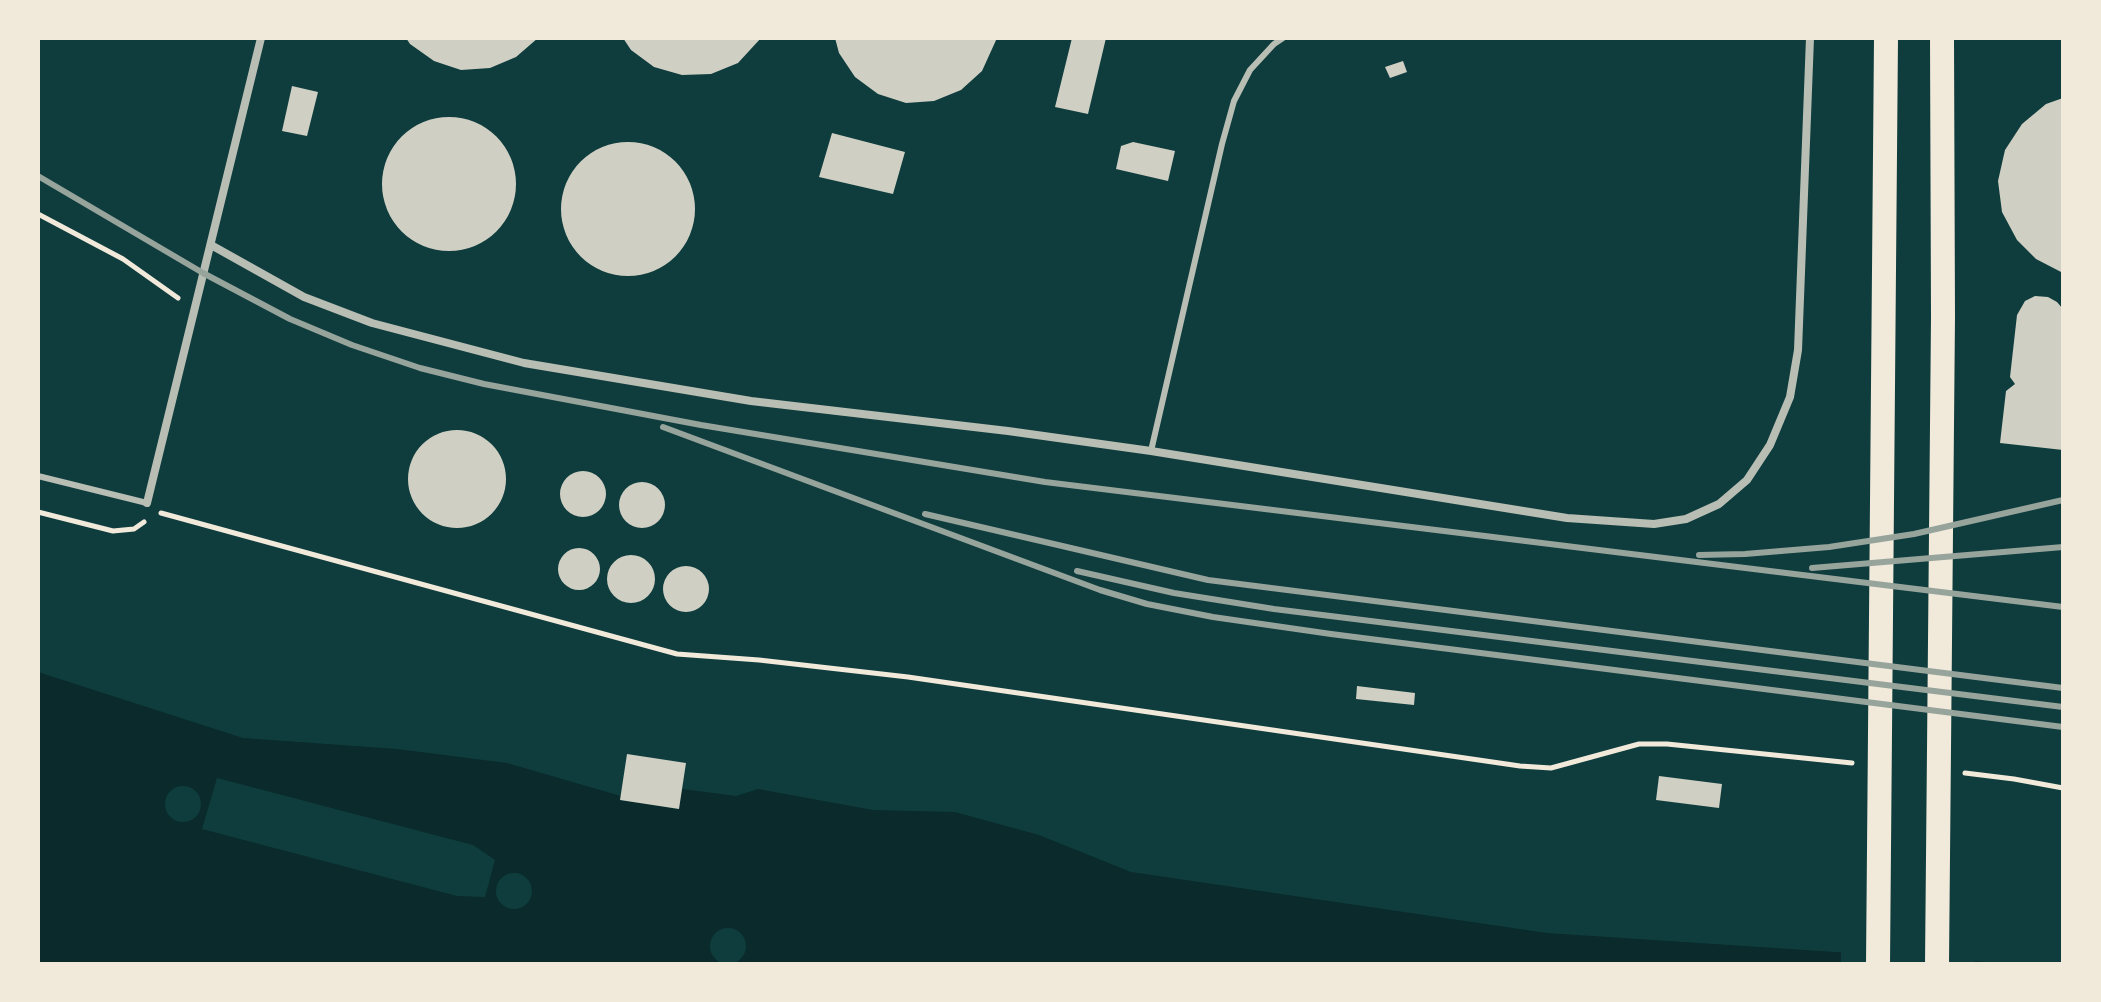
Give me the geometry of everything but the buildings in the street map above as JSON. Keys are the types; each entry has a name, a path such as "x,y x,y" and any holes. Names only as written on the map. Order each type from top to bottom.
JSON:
{"highway":[{"path":"1878,964 1886,38"},
{"path":"1937,964 1944,256 1942,38"}],"street":[{"path":"147,503 261,38"},
{"path":"211,245 304,297 372,323 524,363 751,401 1151,451 1567,518 1654,524 1686,519 1719,504 1747,480 1770,445 1790,397 1798,350 1810,38"}],"lane":[{"path":"1151,451 1234,101 1250,70 1283,38"},
{"path":"38,476 147,503"}],"path":[{"path":"38,214 123,259 195,309"},
{"path":"147,503 167,517"},
{"path":"38,512 113,531 134,529 152,518 167,517 677,654 908,677 1520,766 1551,768 1639,744 1667,744 1853,763"},
{"path":"1959,773 1985,774 2063,788"}],"water":[{"path":"38,672 243,738 397,749 507,763 621,796 621,800 678,809 682,789 736,796 758,789 873,810 955,812 1039,835 1131,872 1547,933 2018,964 38,964"}],"pier":[{"path":"217,778 473,845 495,860 485,897 457,896 202,829"},
{"path":"183,786 196,791 201,804 196,817 183,822 170,817 165,804 170,791"},
{"path":"514,873 527,878 532,891 527,904 514,909 501,904 496,891 501,878"},
{"path":"728,928 741,933 746,946 741,959 728,964 715,959 710,946 715,933"},
{"path":"1841,950 1975,957 1975,964 1841,964"}],"railway":[{"path":"38,176 203,273 290,319 352,345 420,368 484,384 701,425 1045,482 2063,607"},
{"path":"663,427 1100,590 1147,604 1331,634 2063,727"},
{"path":"1699,555 1829,547 1914,534 2063,500"},
{"path":"925,514 1208,580 2063,688"},
{"path":"1812,568 2063,547"},
{"path":"1077,571 1174,593 1274,609 2063,707"}]}
